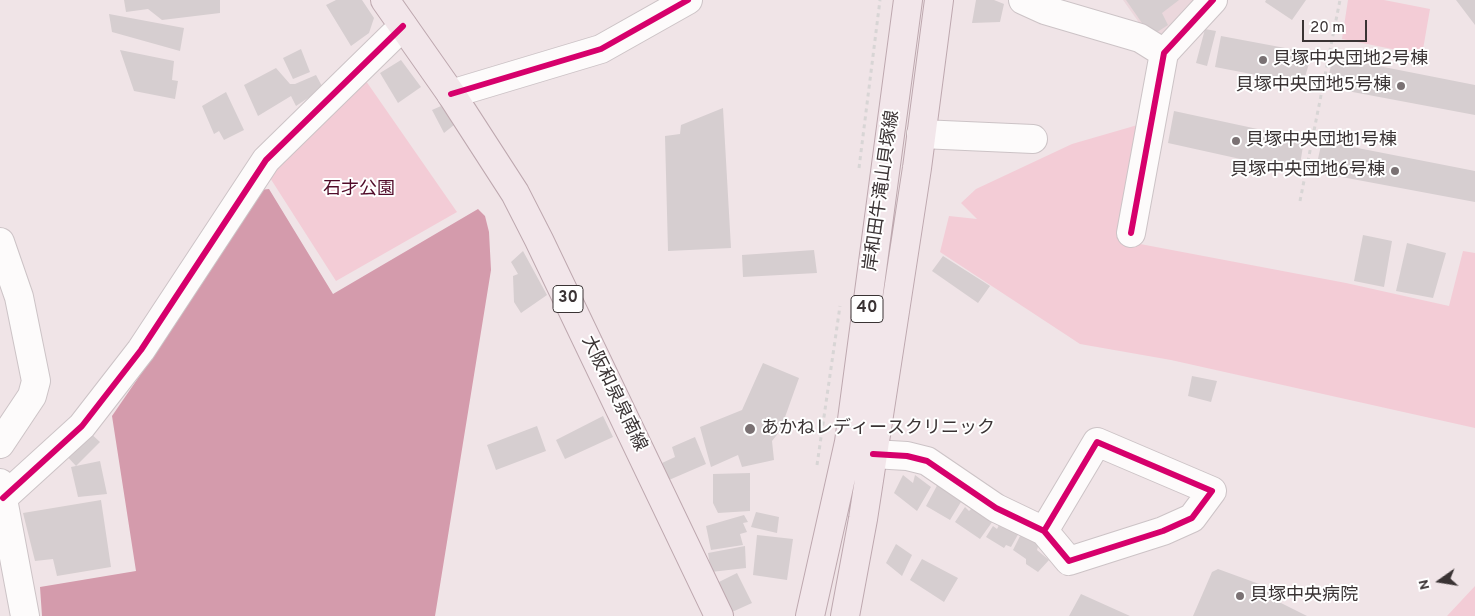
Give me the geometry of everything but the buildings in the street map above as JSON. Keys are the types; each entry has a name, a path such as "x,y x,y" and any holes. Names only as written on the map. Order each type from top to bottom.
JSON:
{"main road":[{"name":"大阪和泉泉南線","path":"384,0 451,94 515,193 719,616"},
{"name":"岸和田牛滝山貝塚線","path":"810,616 849,442 908,0"},
{"name":"岸和田牛滝山貝塚線","path":"845,616 873,454 939,0"}],"street":[{"path":"451,94 601,49 688,0"},
{"path":"1023,0 1045,10 1140,38 1164,53"},
{"path":"1131,233 1164,53 1213,0"},
{"path":"24,616 1,490 82,426 141,350 266,160 403,26"},
{"path":"921,134 1033,139"},
{"path":"0,242 19,297 36,381 32,396 0,444"},
{"path":"873,454 907,456 927,461 996,508 1044,531 1069,561 1163,531 1192,518 1212,491 1097,442 1044,531"}],"path":[{"path":"858,173 880,0"},
{"path":"1300,201 1340,0"},
{"path":"816,470 841,298"}],"shaded area":[{"path":"1123,0 1201,0 1158,40 1152,41"},
{"path":"269,189 333,294 478,209 485,216 489,232 491,270 435,616 42,616 40,587 136,571 112,416 167,336 259,190"}],"green space":[{"path":"1348,0 1384,0 1430,9 1422,55 1342,39"},
{"name":"石才公園","path":"366,81 457,212 336,281 265,170"},
{"path":"1141,124 1119,240 1346,283 1449,306 1463,251 1475,253 1475,428 1171,360 1080,344 940,252 949,216 977,219 961,203 976,189 1072,144"},
{"path":"1475,586 1475,616 1447,616"}],"cycle path":[{"path":"451,94 601,49 688,0"},
{"path":"1131,233 1164,53 1213,0"},
{"path":"3,498 82,426 141,350 266,160 403,26"},
{"path":"873,454 907,456 927,461 996,508 1044,531 1069,561 1163,531 1192,518 1212,491 1097,442 1044,531"}],"place":[{"name":"貝塚中央団地2号棟","path":"1263,60"},
{"name":"貝塚中央団地5号棟","path":"1401,86"},
{"name":"貝塚中央団地1号棟","path":"1236,141"},
{"name":"貝塚中央団地6号棟","path":"1395,171"},
{"name":"あかねレディースクリニック","path":"750,429"},
{"name":"貝塚中央病院","path":"1240,596"}]}
